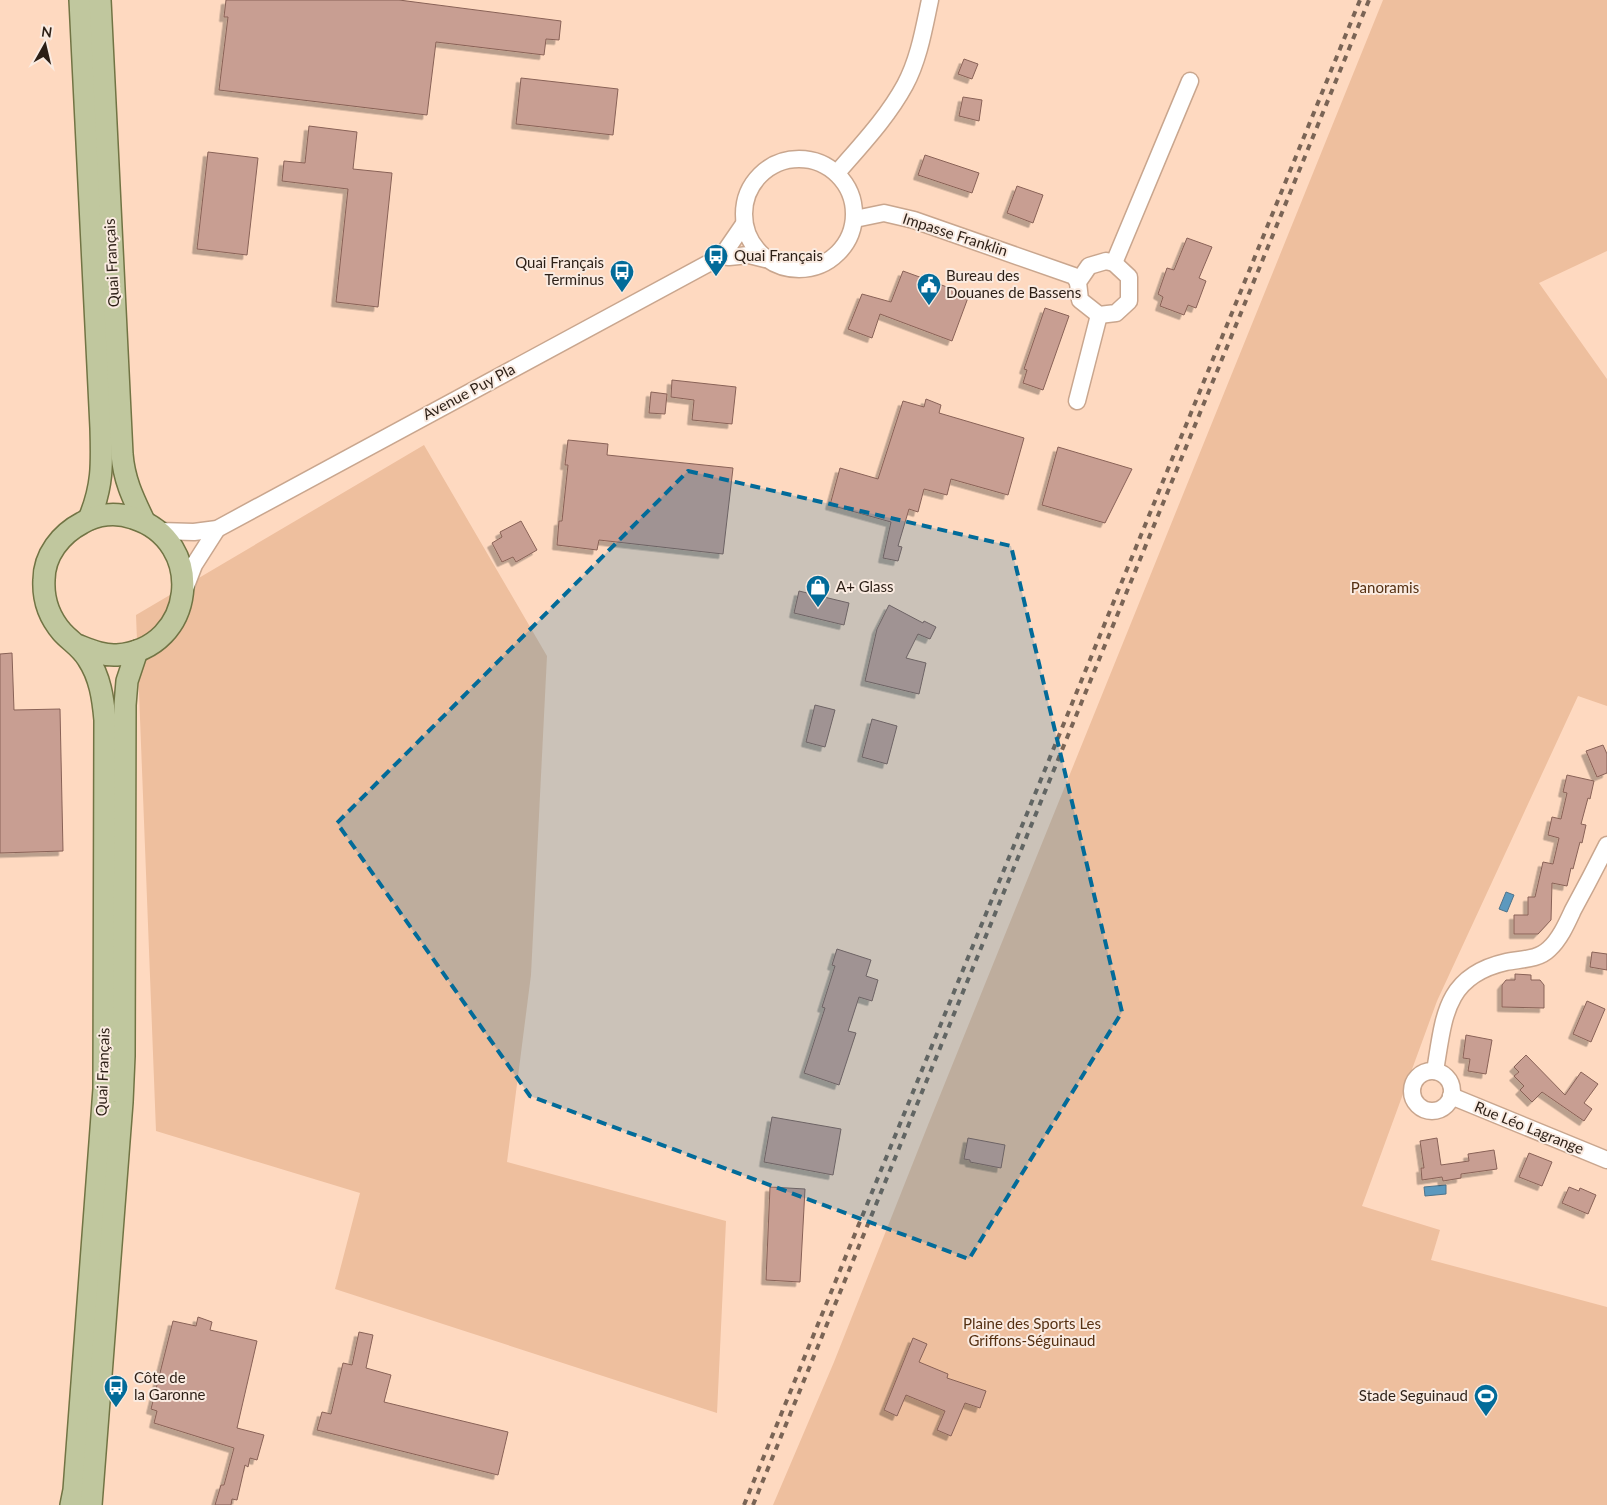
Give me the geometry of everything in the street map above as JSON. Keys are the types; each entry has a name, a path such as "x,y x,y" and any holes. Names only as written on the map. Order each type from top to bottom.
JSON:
{"main road":[{"name":"Quai Français","path":"80,0 102,428 101,480 97,500 90,519"},
{"name":"Quai Français","path":"100,0 123,463 129,488 152,526"},
{"path":"108,515 126,516 152,526 174,548 182,569 184,591 179,610 169,628 155,642 137,651 117,655 96,653 78,645 62,632 51,616 44,597 44,577 48,559 57,543 70,529 90,519 108,515"},
{"name":"Quai Français","path":"71,1505 74,1490 104,1089 105,1022 104,701 96,673 78,645"},
{"name":"Quai Français","path":"91,1505 122,1102 124,1056 125,705 127,681 137,651"}],"street":[{"path":"837,173 883,120 906,84 921,42 930,0"},
{"path":"1114,263 1190,81"},
{"path":"806,159 822,164 837,173 847,187 854,202 855,219 850,237 840,253 825,264 807,270 788,269 765,259 755,249 748,237 744,224 743,206 748,190 758,176 772,165 788,160 806,159"},
{"name":"Impasse Franklin","path":"855,219 884,213 914,220 1074,276 1078,282"},
{"name":"Avenue Puy Pla","path":"152,526 194,532 217,529 722,256 744,224"},
{"name":"Avenue Puy Pla","path":"722,256 749,255 765,259"},
{"path":"1106,261 1114,263 1129,277 1129,301 1116,313 1099,315 1080,300 1078,282 1089,266 1106,261"},
{"path":"1077,401 1099,315"},
{"name":"Avenue Puy Pla","path":"184,591 194,565 217,529"},
{"path":"1435,1071 1444,1017 1456,992 1465,981 1483,969 1506,962 1528,959 1549,950 1561,933 1607,845"},
{"path":"1429,1070 1435,1071 1447,1077 1452,1089 1451,1096 1448,1102 1438,1110 1425,1110 1414,1101 1411,1088 1417,1076 1429,1070"},
{"name":"Rue Léo Lagrange","path":"1451,1096 1607,1160"}],"highlighted area":[{"path":"688,471 1011,546 1122,1012 969,1259 530,1096 337,823"}],"green space":[{"name":"Panoramis","path":"1383,0 1607,0 1607,251 1539,283 1607,379 1607,706 1578,696 1437,1001 1362,1206 1440,1230 1431,1260 1607,1307 1607,1505 773,1505 834,1362"},
{"path":"424,445 547,656 531,975 507,1162 726,1221 717,1413 335,1289 360,1193 156,1131 136,615"}],"water":[{"path":"1506,892 1514,895 1507,912 1499,909"},
{"path":"1446,1185 1446,1194 1425,1196 1424,1187"}],"building":[{"path":"226,0 399,0 561,21 559,40 546,39 544,55 436,42 427,115 219,90 228,17 224,17"},
{"path":"964,59 978,64 972,79 958,74"},
{"path":"521,78 618,89 613,135 516,124"},
{"path":"963,97 982,100 979,121 959,116"},
{"path":"309,126 357,132 353,169 392,173 378,307 336,302 348,189 282,181 284,161 305,163"},
{"path":"208,152 258,158 247,255 197,249"},
{"path":"925,155 979,173 972,193 918,175"},
{"path":"1017,186 1043,195 1033,223 1007,213"},
{"path":"1187,238 1212,247 1199,278 1206,281 1196,308 1188,305 1184,315 1160,306 1163,297 1158,294 1167,268 1174,270"},
{"name":"Bureau des Douanes de Bassens","path":"903,271 969,295 952,341 880,314 872,338 848,329 862,294 891,302"},
{"path":"1045,308 1069,316 1043,390 1023,383 1027,370 1024,369"},
{"path":"672,380 736,387 732,424 692,420 694,400 671,397"},
{"path":"651,392 667,394 665,414 649,413"},
{"path":"926,399 941,405 939,413 1024,438 1008,495 951,479 947,495 924,489 918,512 909,509 898,546 902,547 898,561 883,558 891,522 830,505 840,468 878,479 903,401 924,407"},
{"path":"568,440 608,444 607,455 733,468 723,554 599,540 597,550 557,545 559,521 562,521 568,465 565,465"},
{"path":"1058,447 1132,469 1105,523 1042,505"},
{"path":"521,521 537,550 516,562 513,557 502,562 492,543 502,537 500,532"},
{"path":"799,591 849,603 844,625 794,613"},
{"path":"889,605 923,623 924,621 936,627 930,639 918,634 906,658 926,663 919,694 865,681 877,629"},
{"path":"12,653 14,710 60,709 63,851 0,853 0,654"},
{"path":"815,705 835,710 825,747 806,742"},
{"path":"872,719 897,726 887,764 862,757"},
{"path":"1603,745 1607,754 1607,773 1597,777 1586,751"},
{"path":"1567,775 1594,781 1581,824 1586,825 1582,843 1580,842 1567,886 1552,883 1551,920 1538,934 1514,934 1514,915 1528,915 1528,897 1535,897 1543,862 1553,864 1559,838 1548,835 1552,817 1561,819 1567,793 1563,792"},
{"path":"837,949 871,960 866,976 878,980 872,1001 859,997 848,1031 856,1033 839,1085 804,1073 825,1008 822,1007 835,966 832,965"},
{"path":"1592,952 1607,954 1607,970 1590,967"},
{"path":"1515,974 1531,975 1531,980 1540,980 1544,985 1544,1008 1502,1007 1502,985 1506,980 1515,980"},
{"path":"1587,1001 1605,1009 1591,1042 1573,1034"},
{"path":"1466,1035 1492,1040 1486,1074 1468,1071 1470,1059 1463,1058"},
{"path":"1526,1055 1565,1095 1581,1072 1598,1084 1584,1103 1592,1109 1584,1121 1542,1092 1532,1102 1520,1090 1524,1086 1514,1076 1519,1072 1514,1067"},
{"path":"772,1117 841,1129 833,1175 764,1162"},
{"path":"968,1138 1005,1145 1001,1168 964,1159"},
{"path":"1437,1138 1441,1165 1469,1161 1468,1154 1494,1150 1497,1169 1461,1174 1461,1178 1443,1181 1442,1177 1422,1180 1421,1168 1424,1168 1420,1141"},
{"path":"1529,1153 1552,1162 1542,1186 1519,1177"},
{"path":"770,1187 805,1189 800,1282 766,1280"},
{"path":"1569,1187 1579,1191 1580,1188 1596,1195 1588,1214 1562,1203"},
{"path":"198,1317 212,1322 210,1330 257,1341 237,1428 264,1435 257,1460 250,1458 248,1467 245,1465 237,1500 232,1499 231,1505 215,1505 221,1485 224,1485 234,1448 154,1423 157,1411 151,1409 173,1321 196,1326"},
{"path":"359,1332 373,1335 366,1368 391,1375 384,1402 508,1432 498,1475 317,1430 322,1412 331,1414 343,1363 352,1365"},
{"path":"913,1338 927,1344 919,1362 948,1374 947,1378 986,1391 980,1408 965,1403 951,1436 937,1430 945,1411 906,1395 897,1416 884,1410"}],"railway":[{"path":"744,1505 1360,0"},
{"path":"753,1505 1369,0"}],"place":[{"name":"Quai Français","path":"716,277"},
{"name":"Quai Français Terminus","path":"622,293"},
{"name":"Bureau des Douanes de Bassens","path":"929,306"},
{"name":"A+ Glass","path":"818,608"},
{"name":"Côte de la Garonne","path":"116,1408"},
{"name":"Stade Seguinaud","path":"1486,1417"}],"park label":[{"name":"Plaine des Sports Les Griffons-Séguinaud","path":"1032,1332"}]}
